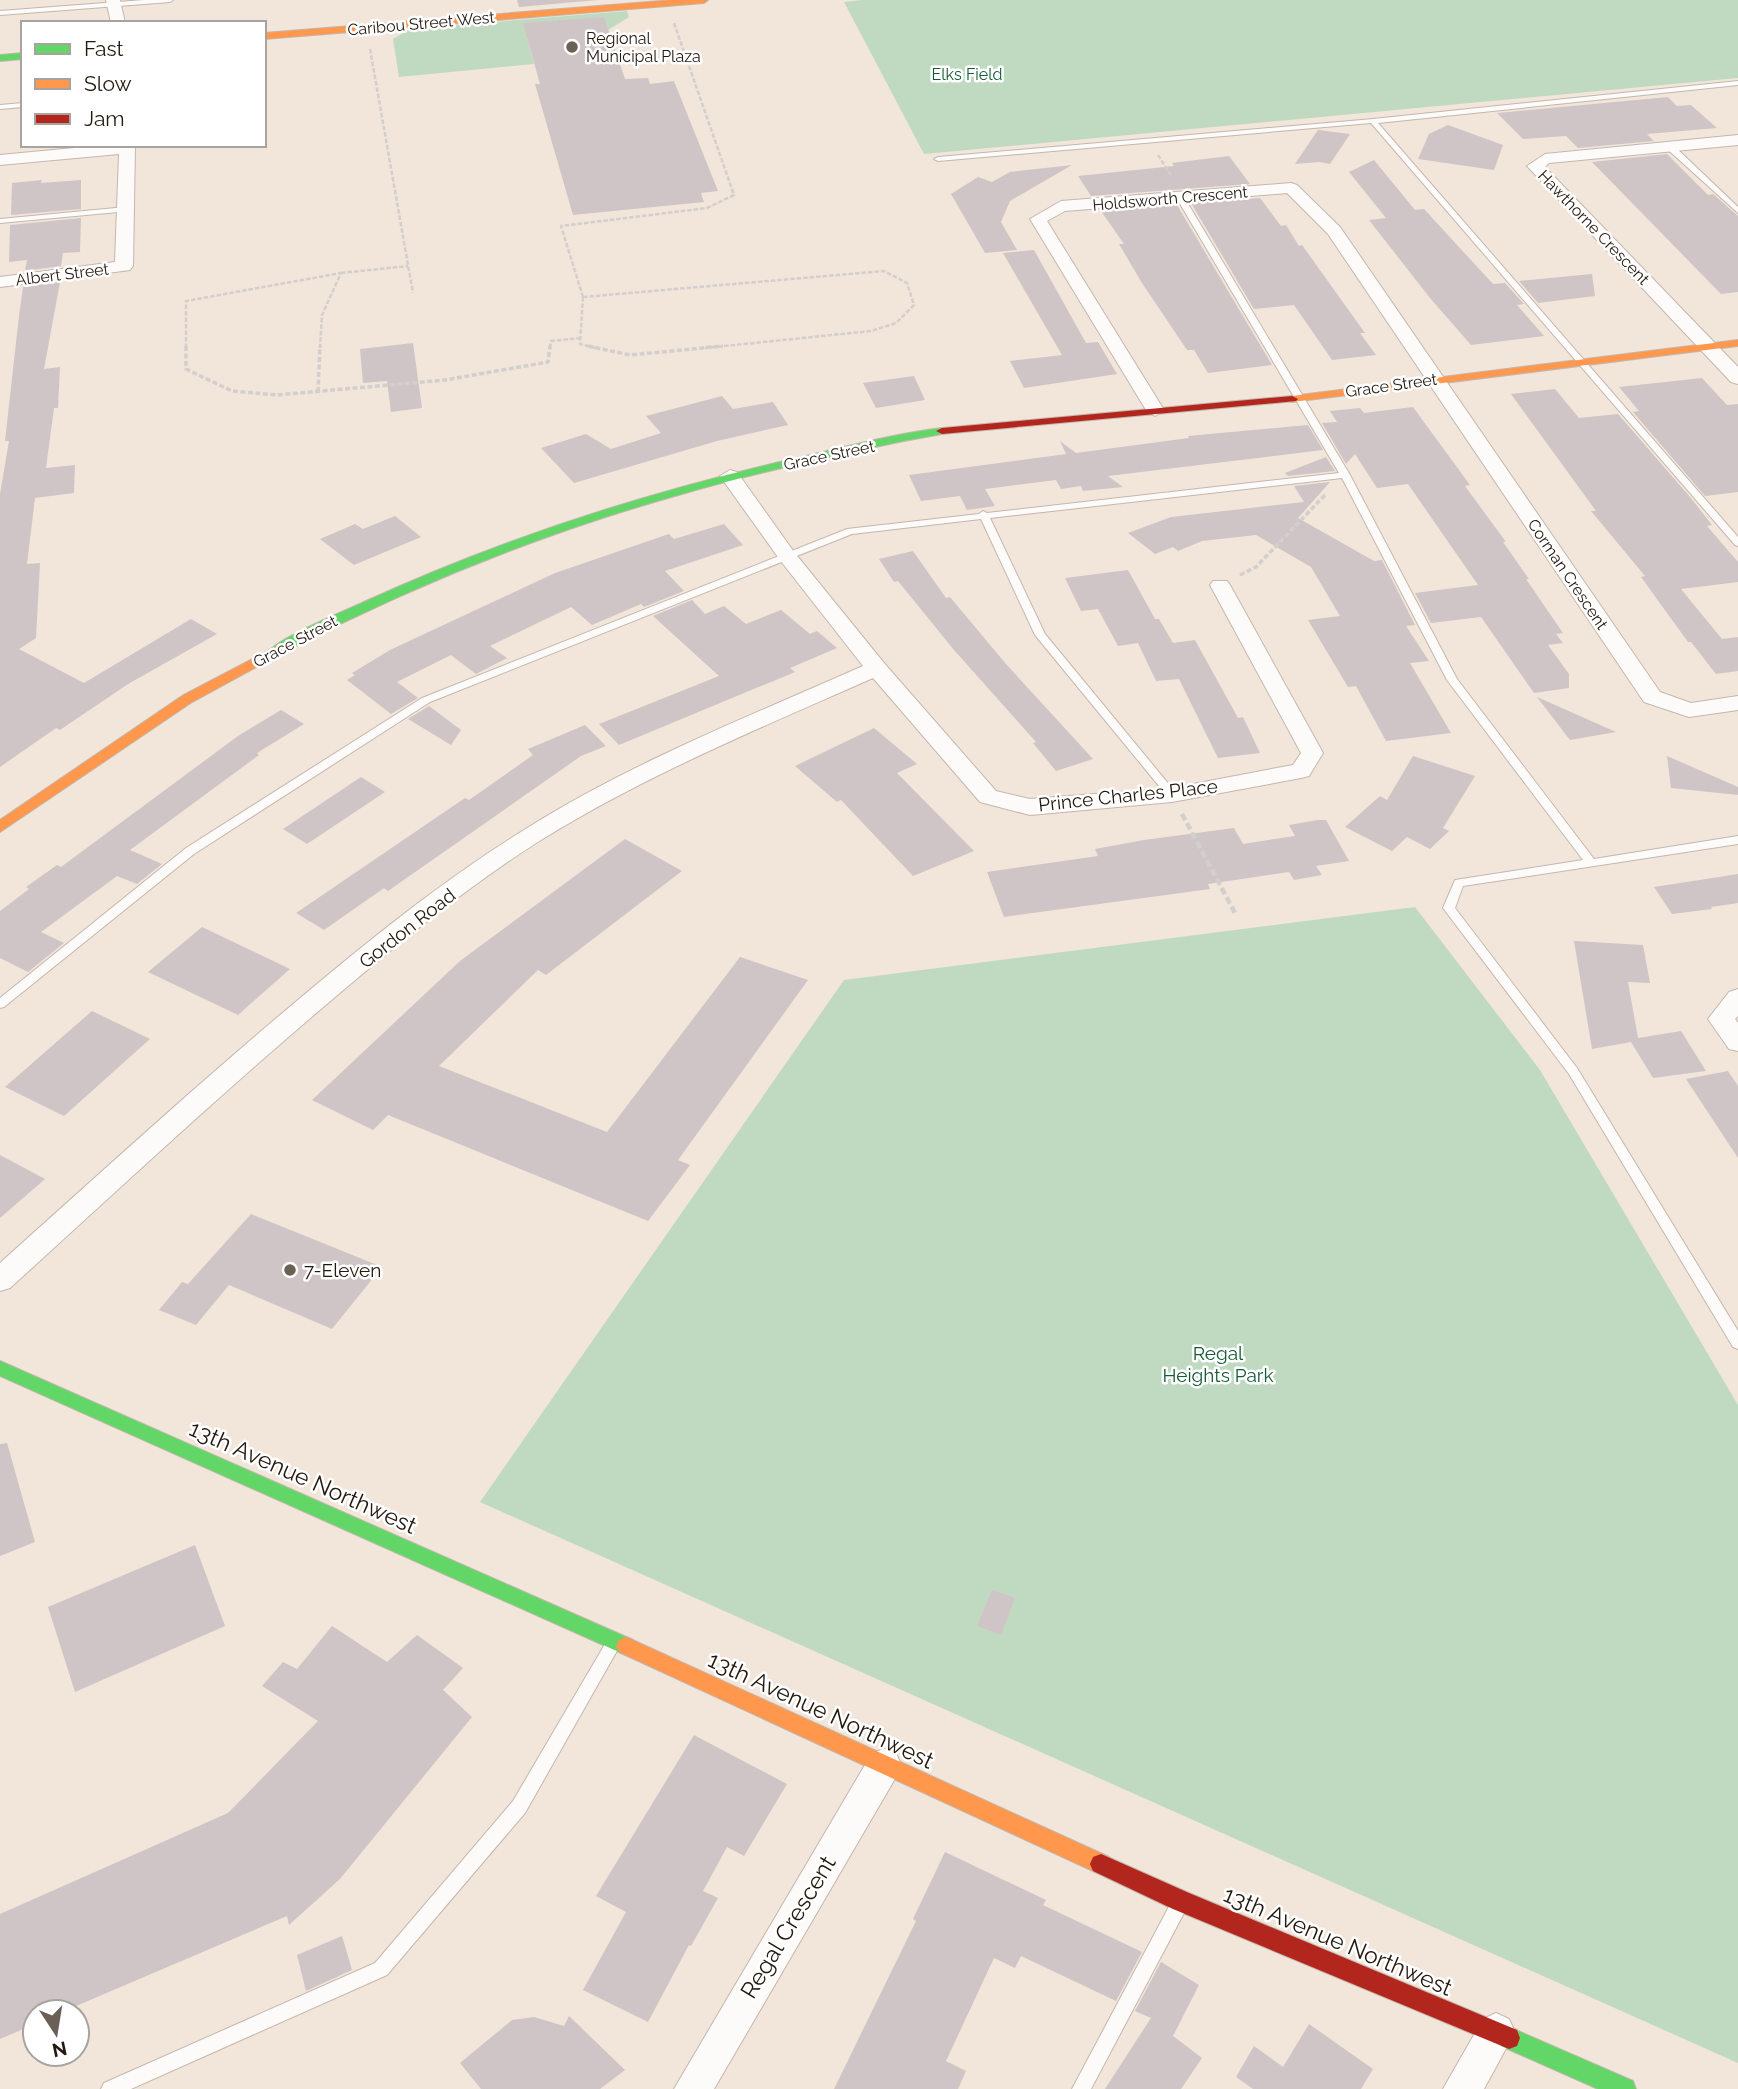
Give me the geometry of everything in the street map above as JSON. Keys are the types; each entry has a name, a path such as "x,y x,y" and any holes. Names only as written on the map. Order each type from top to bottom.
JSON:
{"street":[{"name":"Caribou Street West","path":"266,36 647,2 704,0"},
{"path":"113,2 118,21"},
{"path":"0,58 21,56"},
{"name":"Hawthorne Crescent","path":"1708,347 1535,166 1545,159 1738,140"},
{"path":"0,160 127,147 124,267"},
{"name":"Holdsworth Crescent","path":"1155,410 1038,219 1061,206 1291,188 1334,231 1435,379"},
{"name":"Albert Street","path":"0,282 124,267"},
{"name":"Grace Street","path":"0,827 187,699 348,612 527,538 730,477 938,431 1300,398 1738,343"},
{"path":"1708,347 1738,378"},
{"name":"Corman Crescent","path":"1435,379 1652,696 1689,709 1738,703"},
{"name":"Prince Charles Place","path":"730,477 876,668 988,797 1030,807 1171,795 1301,771 1312,754 1220,585"},
{"name":"Gordon Road","path":"0,1280 306,1006 487,865 614,786 876,668"},
{"path":"1738,998 1721,1019 1738,1042"},
{"name":"13th Avenue Northwest","path":"0,1368 615,1641 1181,1901 1496,2032 1625,2089"},
{"name":"Regal Crescent","path":"693,2089 884,1765"},
{"path":"1462,2089 1496,2032"}],"lane":[{"path":"0,13 113,2 170,0"},
{"path":"938,159 1373,121 1738,83"},
{"path":"0,107 21,105"},
{"path":"1373,121 1738,543"},
{"path":"1670,146 1738,211"},
{"path":"1183,196 1345,475 1452,680 1591,863"},
{"path":"0,221 126,209"},
{"path":"0,1004 190,851 426,700 850,531 1345,475"},
{"path":"983,514 1040,635 1171,795"},
{"path":"1738,840 1459,883 1449,908 1573,1072 1738,1343"},
{"path":"110,2089 381,1969 519,1807 615,1641"},
{"path":"1081,2089 1181,1901"}],"path":[{"path":"583,297 884,271 907,283 914,304 896,323 871,331 630,355 580,344 583,297 561,226 707,208 734,195 667,3"},
{"path":"366,28 412,293"},
{"path":"1147,140 1183,196"},
{"path":"408,266 341,273 186,301 186,369 238,393 318,392 494,375 548,362 551,341 581,338"},
{"path":"318,392 322,315 341,273"},
{"path":"1220,585 1256,567 1345,475"},
{"path":"1171,795 1235,913"}],"green space":[{"name":"Elks Field","path":"1738,0 1738,78 924,154 844,2"},
{"path":"627,11 629,17 608,30 527,37 534,64 399,77 393,39 410,29"},
{"name":"Regal Heights Park","path":"1415,907 1540,1070 1738,1405 1738,2063 480,1502 844,980"}],"building":[{"path":"517,0 598,0 519,7"},
{"path":"604,17 625,79 648,78 650,84 674,81 718,191 701,193 704,202 573,215 535,84 540,84 523,23"},
{"path":"1668,97 1677,106 1691,105 1717,128 1647,134 1654,141 1578,148 1566,136 1523,139 1497,113"},
{"path":"1448,125 1503,145 1494,170 1418,159 1429,134"},
{"path":"1318,130 1350,134 1330,164 1295,164"},
{"path":"1667,154 1708,195 1713,194 1738,216 1738,292 1721,294 1592,162"},
{"path":"1229,156 1250,184 1091,196 1078,176 1174,166 1172,163"},
{"path":"1374,160 1415,210 1424,209 1493,284 1505,283 1524,304 1517,305 1544,336 1471,345 1369,220 1386,218 1349,172"},
{"path":"1072,165 1010,201 1001,222 1017,250 985,253 951,194 978,177 992,182 1010,172"},
{"path":"42,180 41,183 81,180 81,209 11,215 12,183"},
{"path":"1260,198 1281,226 1286,225 1299,246 1302,245 1365,333 1360,333 1376,355 1332,360 1294,305 1254,309 1191,203"},
{"path":"1177,205 1272,365 1208,373 1194,350 1187,350 1142,283 1119,244 1124,244 1101,211"},
{"path":"81,218 80,252 63,253 61,266 25,271 27,260 9,262 10,225"},
{"path":"1034,250 1086,343 1098,342 1117,374 1024,388 1010,361 1062,355 1003,253"},
{"path":"1592,274 1595,296 1538,303 1519,281"},
{"path":"60,282 44,369 60,367 58,408 54,408 46,468 75,465 74,493 35,498 27,564 40,563 36,638 19,649 84,683 191,619 217,634 128,684 60,730 56,728 0,767 0,494 9,441 5,441 19,316 23,287"},
{"path":"413,343 422,408 391,412 387,381 363,383 360,349"},
{"path":"914,376 925,400 876,408 863,383"},
{"path":"1702,378 1727,405 1738,404 1738,492 1705,496 1633,412 1639,411 1619,387"},
{"path":"1555,389 1579,418 1618,414 1690,497 1712,525 1707,526 1738,562 1738,582 1681,589 1722,639 1738,637 1738,671 1716,674 1691,642 1688,642 1641,577 1645,576 1591,511 1596,511 1511,394"},
{"path":"722,396 733,409 773,402 788,425 717,441 574,483 541,448 586,434 611,449 661,433 646,416"},
{"path":"1413,407 1470,485 1465,486 1506,542 1503,542 1563,633 1556,634 1563,643 1548,645 1569,674 1569,688 1534,693 1481,617 1431,623 1415,593 1478,585 1408,484 1377,488 1355,454 1346,464 1322,423 1337,422 1330,411 1360,408 1364,413"},
{"path":"1308,425 1323,450 1108,476 1123,487 1083,491 1081,486 1061,489 1056,480 985,489 995,506 967,510 960,496 921,501 909,475 1066,454 1060,441 1076,453 1189,438 1188,436"},
{"path":"1326,457 1335,471 1288,476 1285,473"},
{"path":"1330,482 1298,518 1374,561 1382,560 1415,625 1406,626 1429,661 1410,663 1451,733 1386,741 1356,686 1348,687 1308,620 1340,616 1311,567 1256,535 1202,541 1178,551 1173,547 1155,554 1128,533 1171,517 1304,502 1294,486"},
{"path":"395,516 421,537 354,565 320,539 355,524 363,529"},
{"path":"724,524 743,545 665,571 684,591 644,607 641,604 592,625 571,607 490,646 507,658 476,674 451,655 397,682 418,698 391,714 347,680 355,675 352,673 390,650 555,573 669,534 674,539"},
{"path":"913,551 946,598 950,597 1006,664 1093,759 1056,771 1033,743 1036,742 954,650 898,581 894,582 879,559"},
{"path":"1128,570 1155,619 1159,619 1173,643 1195,640 1238,718 1243,717 1260,753 1218,758 1179,679 1156,681 1138,643 1118,646 1098,609 1081,611 1065,578"},
{"path":"692,600 705,614 724,606 746,624 781,610 810,634 817,631 837,648 790,668 795,672 619,745 599,724 719,676 653,616"},
{"path":"1537,697 1616,732 1570,740"},
{"path":"429,706 461,730 451,745 408,719"},
{"path":"281,710 304,724 257,753 259,755 130,850 162,864 137,884 117,876 41,932 64,943 28,972 0,958 0,911 29,889 26,887 57,865 61,867 238,736"},
{"path":"585,725 606,746 581,756 388,891 384,888 324,930 296,913 533,755 528,749"},
{"path":"874,728 917,764 897,773 974,851 913,876 841,800 837,802 795,766"},
{"path":"1413,756 1475,776 1443,828 1449,831 1430,849 1407,837 1392,851 1345,827 1380,796 1387,800"},
{"path":"1667,756 1738,787 1738,795 1671,788"},
{"path":"361,777 385,792 307,844 283,829"},
{"path":"1326,820 1349,861 1316,866 1322,875 1294,880 1289,872 1208,884 1210,889 1004,917 987,872 1098,856 1095,849 1144,840 1234,828 1243,844 1295,836 1289,825"},
{"path":"625,839 682,871 546,975 538,970 439,1066 607,1132 740,957 808,980 678,1160 690,1165 648,1221 388,1115 373,1130 312,1100 460,961"},
{"path":"1738,874 1738,903 1711,907 1712,909 1672,914 1654,887"},
{"path":"202,927 290,969 238,1015 148,972"},
{"path":"1574,941 1643,945 1650,983 1628,982 1638,1038 1681,1031 1706,1071 1653,1078 1631,1042 1592,1049"},
{"path":"92,1011 150,1039 64,1116 5,1087"},
{"path":"1728,1071 1738,1086 1738,1158 1686,1079"},
{"path":"0,1155 45,1179 0,1218"},
{"name":"7-Eleven","path":"251,1214 382,1267 332,1329 229,1285 196,1325 159,1310 182,1282 188,1284"},
{"path":"7,1443 35,1542 0,1556 0,1444"},
{"path":"195,1545 225,1626 75,1692 48,1607"},
{"path":"992,1590 1015,1598 1001,1635 977,1626"},
{"path":"332,1626 387,1662 417,1635 463,1668 443,1690 472,1717 340,1879 289,1925 287,1916 91,2000 21,1998 21,2030 0,2039 0,1914 228,1813 318,1721 262,1686 283,1662 297,1669"},
{"path":"694,1735 787,1784 744,1856 727,1847 703,1891 718,1898 691,1946 689,1945 648,2022 583,1990 626,1912 596,1896"},
{"path":"945,1852 1046,1900 1043,1905 1142,1952 1116,2001 1021,1956 1015,1968 994,1958 946,2061 966,2071 958,2089 834,2089 916,1921 913,1919"},
{"path":"342,1936 352,1970 306,1991 297,1955"},
{"path":"1161,1962 1199,1985 1173,2036 1202,2058 1181,2089 1105,2089 1151,2018 1135,2011"},
{"path":"569,2016 625,2070 600,2089 481,2089 460,2063 512,2020 534,2017 564,2026"},
{"path":"1309,2024 1373,2069 1361,2089 1253,2089 1236,2077 1254,2046 1283,2067"}],"traffic: fast":[{"path":"0,58 21,56"},
{"path":"277,650 407,587 541,534 678,491 748,473 942,431"},
{"path":"0,1368 626,1646"},
{"path":"1509,2038 1625,2089"}],"traffic: slow":[{"path":"266,36 704,0"},
{"path":"1292,399 1738,343"},
{"path":"0,827 187,699 277,650"},
{"path":"626,1646 1101,1864"}],"traffic: jam":[{"path":"942,431 1292,399"},
{"path":"1101,1864 1181,1901 1509,2038"}],"place":[{"name":"Regional Municipal Plaza","path":"572,47"},
{"name":"7-Eleven","path":"290,1270"}]}
